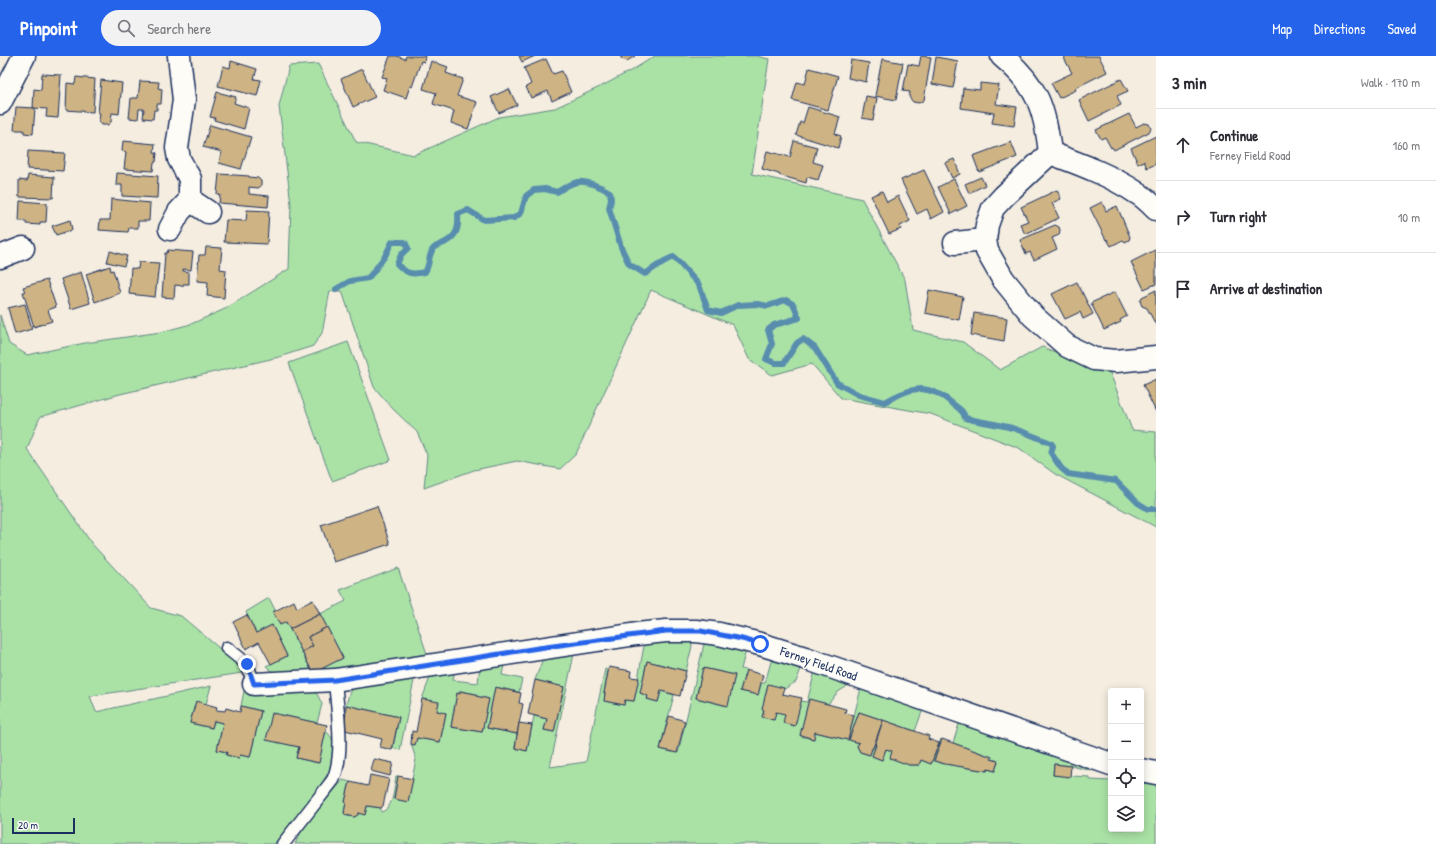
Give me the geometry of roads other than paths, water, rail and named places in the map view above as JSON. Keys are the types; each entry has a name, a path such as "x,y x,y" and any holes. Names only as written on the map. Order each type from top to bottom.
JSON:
{"street":[{"path":"0,103 24,56"},
{"path":"170,229 178,212 190,200 190,178 180,159 177,148 184,100 179,56"},
{"path":"1002,56 1017,69 1034,89 1048,134 1050,153"},
{"path":"1050,153 1086,166 1115,180 1137,193 1156,209"},
{"path":"1050,153 993,208 987,225 985,240 987,251 1003,279 1033,316 1067,346 1094,359 1116,361 1156,357"},
{"path":"190,200 208,212"},
{"path":"955,243 985,240"},
{"path":"0,257 23,248"},
{"name":"Ferney Field Road","path":"254,684 335,680 637,634 666,631 696,631 742,639 797,656 1108,763"},
{"path":"1144,771 1156,773"}],"lane":[{"path":"227,648 247,664 254,684"},
{"path":"283,844 333,780 337,771 340,747 335,680"}],"waterway":[{"path":"336,289 350,281 368,278 385,256 392,242 405,242 408,248 401,255 397,264 400,267 410,273 425,272 433,249 452,238 456,232 458,214 468,210 484,220 514,218 521,213 526,196 534,190 545,189 557,192 574,183 587,183 610,192 611,200 609,208 621,247 629,264 645,274 663,262 674,257 699,285 708,310 721,313 738,305 758,304 768,306 786,300 793,304 799,318 774,325 768,330 772,344 766,359 775,363 784,363 797,343 803,339 815,348 837,383 859,395 885,402 912,390 920,389 936,393 959,408 965,418 1012,428 1051,443 1053,446 1051,453 1061,468 1068,474 1116,481 1138,503 1148,509 1156,509"}]}
